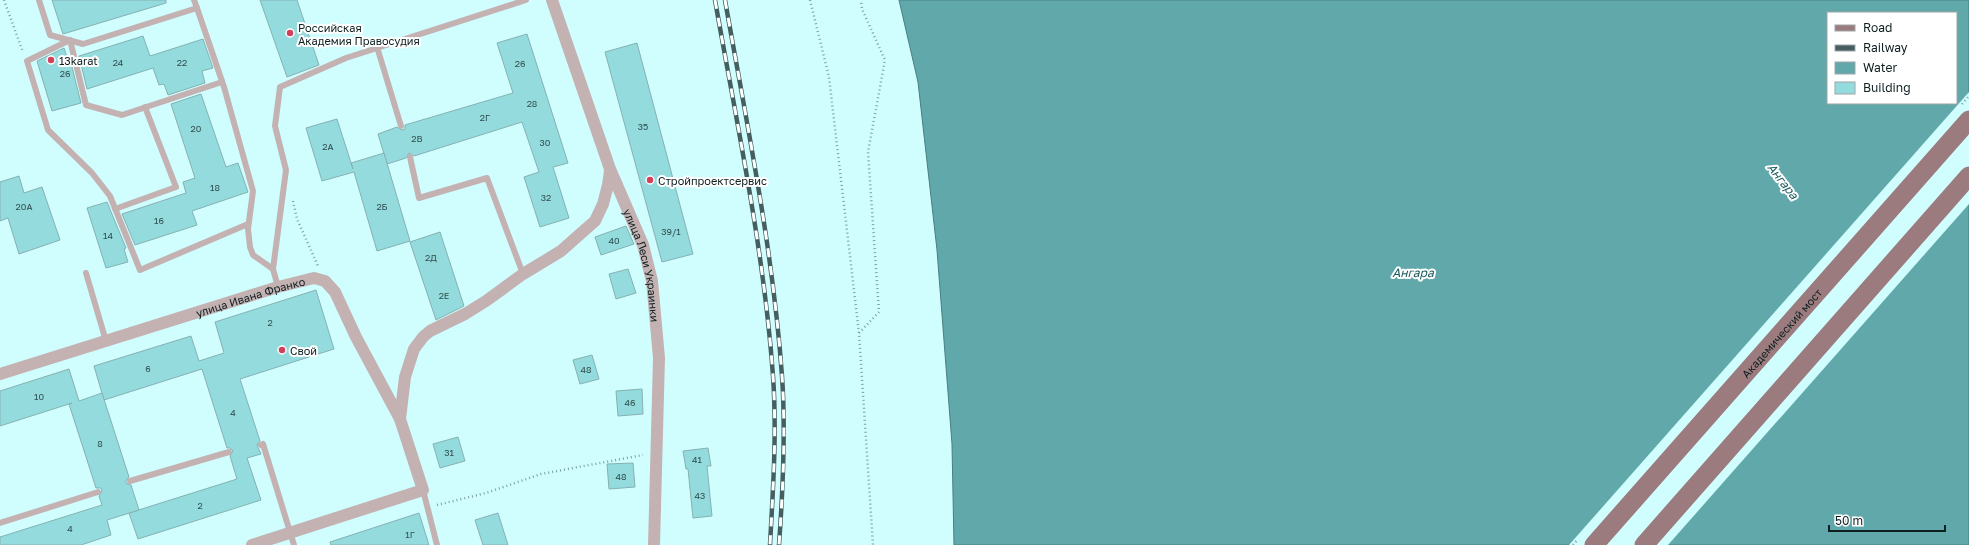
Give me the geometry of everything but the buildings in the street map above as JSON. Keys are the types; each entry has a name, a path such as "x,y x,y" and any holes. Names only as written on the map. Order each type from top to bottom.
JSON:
{"main road":[{"name":"Академический мост","path":"1594,545 1969,120"},
{"path":"1644,545 1969,176"}],"street":[{"name":"улица Леси Украинки","path":"552,0 610,170 639,233 652,281 659,358 657,386 657,452 654,545"},
{"path":"400,419 405,377 414,349 423,337 430,331 465,314 486,301 523,274 561,251 595,221 603,204 610,170"},
{"name":"улица Ивана Франко","path":"0,374 278,287 314,278 324,281"},
{"path":"252,545 423,490 400,419 356,337 335,292 324,281"}],"lane":[{"path":"39,0 50,35 83,44 197,8"},
{"path":"194,0 222,82 253,191 248,224 250,247 253,255 273,269"},
{"path":"278,287 273,269 286,170 275,126 280,87 346,58 377,47 526,0"},
{"path":"70,40 27,61 48,130 92,173 110,196 140,270 248,224"},
{"path":"70,40 86,105 122,115 222,82"},
{"path":"377,47 401,126"},
{"path":"115,209 176,187 145,107"},
{"path":"410,157 419,198 487,178 523,274"},
{"path":"86,273 106,341"},
{"path":"261,445 263,444 294,545"},
{"path":"130,481 229,452"},
{"path":"423,490 437,545"},
{"path":"0,523 98,492"}],"path":[{"path":"4,0 27,61"},
{"path":"810,0 829,77 859,333 874,545"},
{"path":"859,333 879,312 868,152 885,60 862,9 861,0"},
{"path":"292,198 297,219 324,281"},
{"path":"427,507 486,493 541,474 657,452"}],"water":[{"name":"Ангара","path":"899,0 1969,0 1969,545 954,545 952,444 937,250 918,82"}],"pier":[{"path":"1969,92 1969,204 1668,545 1569,545"}],"railway":[{"path":"715,0 749,188 769,329 775,418 770,545"},
{"path":"725,0 766,235 778,329 784,418 783,482 779,545"}],"place":[{"name":"Российская Академия Правосудия","path":"290,33"},
{"name":"13karat","path":"51,60"},
{"name":"Стройпроектсервис","path":"650,180"},
{"name":"Свой","path":"282,350"}]}
